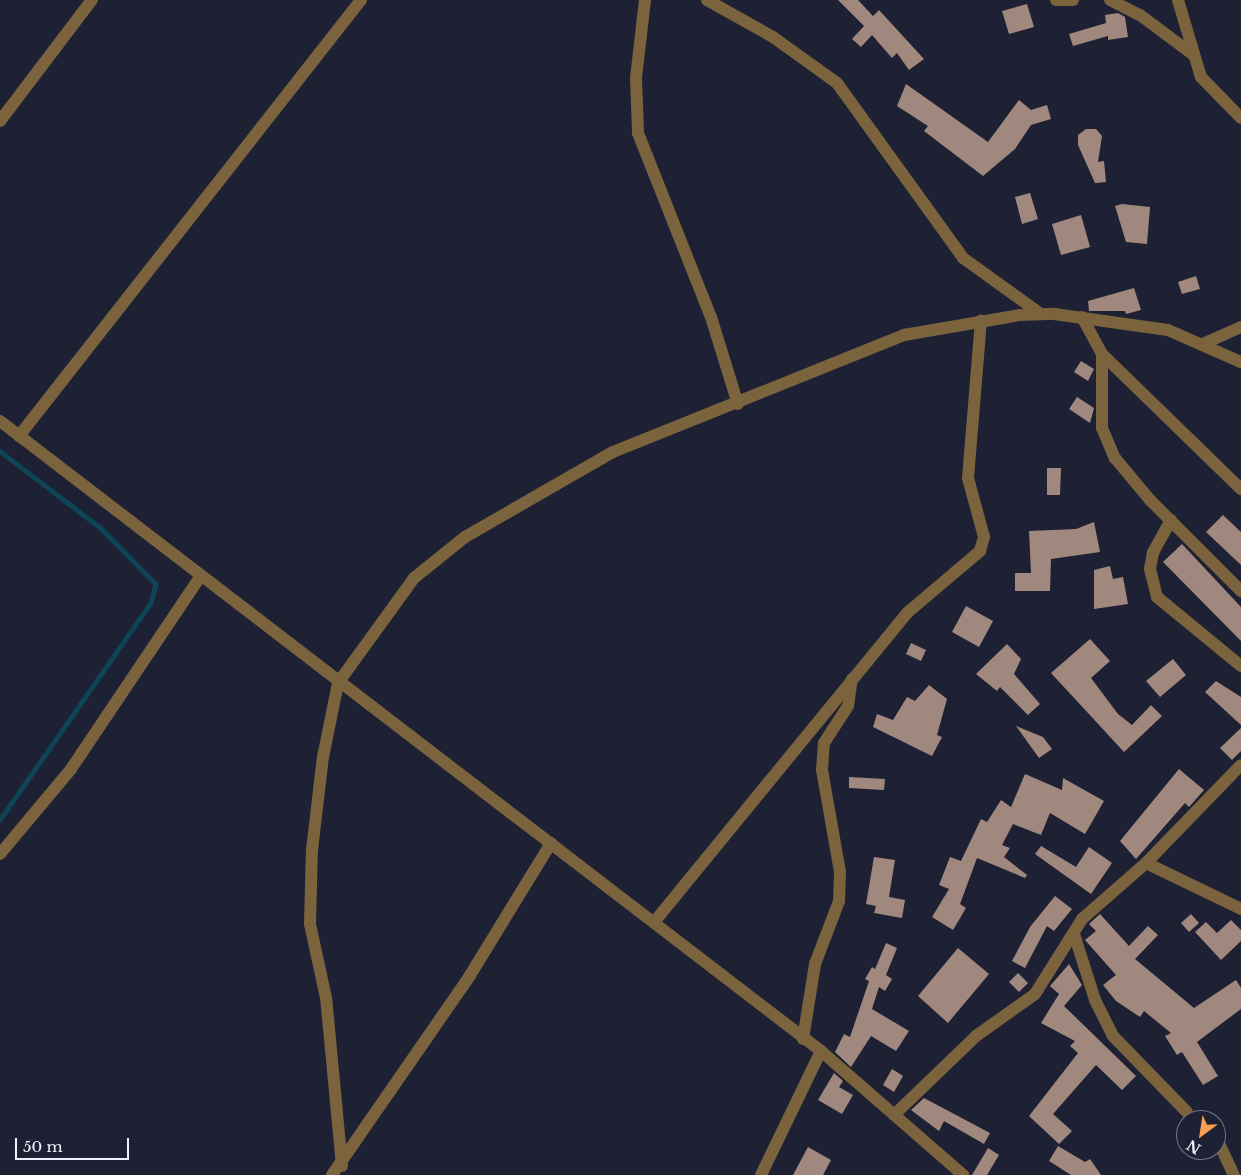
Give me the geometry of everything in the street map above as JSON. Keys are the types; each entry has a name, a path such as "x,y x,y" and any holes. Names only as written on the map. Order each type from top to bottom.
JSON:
{"street":[{"path":"0,121 92,0"},
{"path":"19,436 361,0"},
{"path":"645,0 636,78 638,133 711,317 738,404"},
{"path":"707,0 774,38 837,83 963,258 1041,314"},
{"path":"1056,0 1073,0"},
{"path":"1110,0 1140,15 1191,53"},
{"path":"1178,0 1191,53 1206,86 1241,118"},
{"path":"335,1172 326,998 310,915 323,757 338,682 414,578 465,537 613,452 738,404 904,336 981,321 1041,314 1082,317 1168,330 1204,343 1241,362"},
{"path":"1082,317 1102,354 1241,489"},
{"path":"655,921 907,613 966,565 984,544 968,478 981,321"},
{"path":"1204,343 1241,327"},
{"path":"1102,354 1100,413 1106,443 1128,477 1241,591"},
{"path":"0,422 200,577 655,921 821,1052 963,1175"},
{"path":"1171,520 1153,553 1150,569 1157,596 1241,666"},
{"path":"0,854 71,769 200,577"},
{"path":"803,1039 815,964 839,901 840,872 822,770 824,743 848,706 852,679"},
{"path":"894,1115 950,1059 1035,994 1074,934 1095,906 1146,863 1241,765"},
{"path":"335,1172 469,977 551,842"},
{"path":"1146,863 1241,909"},
{"path":"1074,934 1103,1021 1112,1036 1185,1110"},
{"path":"761,1175 821,1052"},
{"path":"1226,1158 1234,1175"}],"building":[{"path":"838,0 858,0 873,16 879,10 924,59 909,70 897,53 892,58 872,35 861,47 852,39 864,26"},
{"path":"1027,4 1034,27 1009,34 1002,11"},
{"path":"1118,13 1125,17 1128,37 1108,40 1108,36 1073,46 1069,34 1106,23 1105,15"},
{"path":"906,84 988,142 1019,100 1031,110 1047,105 1051,119 1031,125 1015,149 983,176 924,131 928,126 897,106"},
{"path":"1086,129 1096,129 1102,136 1098,162 1104,161 1106,182 1095,183 1078,145 1078,135"},
{"path":"1030,193 1038,219 1022,224 1015,197"},
{"path":"1122,204 1150,207 1147,244 1126,242 1115,206"},
{"path":"1081,215 1090,247 1061,255 1052,224"},
{"path":"1196,276 1200,289 1182,294 1178,282"},
{"path":"1134,288 1141,310 1126,314 1125,311 1089,311 1088,301"},
{"path":"1081,361 1094,369 1088,381 1074,372"},
{"path":"1077,397 1094,408 1090,423 1069,409"},
{"path":"1047,468 1061,468 1060,495 1047,495"},
{"path":"1223,515 1241,532 1241,565 1206,532"},
{"path":"1094,522 1100,552 1051,559 1050,591 1015,591 1015,573 1031,573 1029,531 1076,529"},
{"path":"1182,544 1241,607 1241,641 1163,562"},
{"path":"1110,566 1113,579 1123,577 1128,604 1094,609 1094,570"},
{"path":"966,606 993,621 979,647 952,632"},
{"path":"1090,639 1110,661 1091,678 1118,714 1132,725 1151,705 1162,716 1124,752 1051,673"},
{"path":"911,643 926,650 921,661 906,654"},
{"path":"1007,644 1021,659 1014,674 1040,704 1028,715 1000,687 997,691 976,674"},
{"path":"1173,659 1186,675 1160,697 1146,681"},
{"path":"1216,681 1241,697 1241,725 1205,692"},
{"path":"929,685 947,699 937,735 942,737 932,756 873,727 877,714 893,720 907,697 915,701"},
{"path":"1016,726 1043,737 1052,749 1039,758"},
{"path":"1241,728 1241,751 1232,760 1220,748"},
{"path":"1179,769 1204,790 1189,807 1185,803 1136,859 1120,841"},
{"path":"1025,774 1062,790 1063,778 1104,801 1085,834 1050,813 1041,835 1013,824 1002,845 1010,848 1004,857 1027,875 1025,878 977,858 960,904 966,908 953,930 932,917 949,889 939,885 950,857 961,861 981,819 987,822 1001,800 1011,807"},
{"path":"849,777 885,779 884,790 849,788"},
{"path":"1041,846 1076,867 1089,847 1112,863 1091,894 1035,854"},
{"path":"874,857 895,860 889,897 905,900 902,918 874,913 876,906 866,904"},
{"path":"1055,896 1072,909 1054,931 1047,926 1025,968 1012,961 1030,927"},
{"path":"1100,914 1129,946 1148,926 1158,935 1135,959 1194,1008 1236,980 1241,988 1241,1009 1197,1042 1218,1076 1203,1085 1182,1052 1177,1055 1165,1036 1171,1033 1144,1011 1140,1017 1116,1001 1103,985 1116,975 1085,940 1096,931 1089,924"},
{"path":"1191,914 1199,923 1189,932 1181,923"},
{"path":"1231,920 1241,930 1241,941 1221,960 1195,932 1206,922 1217,933"},
{"path":"886,943 897,948 886,975 892,979 885,991 879,987 872,1009 909,1031 896,1051 871,1036 851,1067 835,1052 844,1034 850,1037 869,981 865,979 872,967 875,969"},
{"path":"958,948 989,974 948,1023 918,996"},
{"path":"1069,964 1082,985 1064,1006 1136,1076 1122,1090 1096,1065 1053,1114 1072,1131 1059,1144 1029,1116 1078,1053 1070,1046 1075,1041 1041,1023 1059,994 1050,986"},
{"path":"1018,973 1028,983 1019,992 1009,982"},
{"path":"892,1069 903,1076 894,1092 883,1085"},
{"path":"834,1073 843,1081 839,1087 853,1095 842,1114 818,1100"},
{"path":"924,1098 990,1133 984,1144 944,1121 939,1131 911,1110"},
{"path":"1058,1146 1085,1162 1090,1159 1101,1175 1071,1175 1049,1161"},
{"path":"808,1147 831,1160 823,1175 793,1175"},
{"path":"988,1148 999,1155 987,1175 972,1175"}],"waterway":[{"path":"0,451 102,529 156,584 151,603 0,820"}]}
